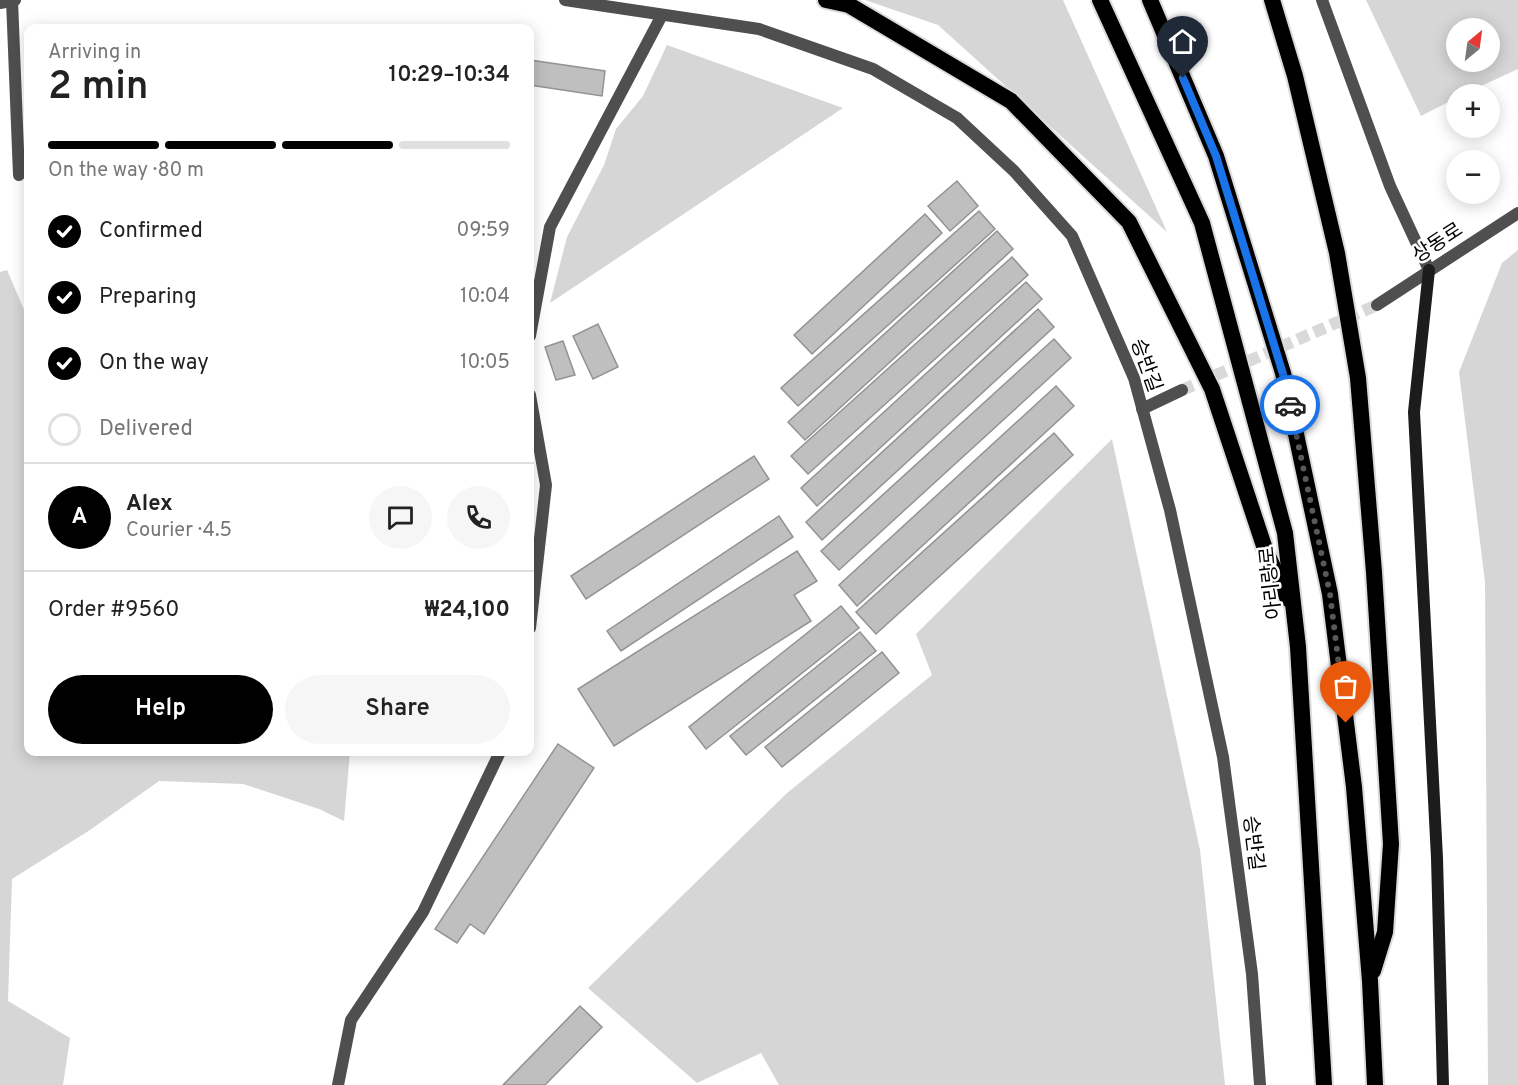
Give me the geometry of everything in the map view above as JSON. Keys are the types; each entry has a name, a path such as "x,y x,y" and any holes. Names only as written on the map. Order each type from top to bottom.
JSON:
{"highway":[{"path":"825,0 849,6 1011,101 1129,222 1212,389 1266,552 1294,610"},
{"name":"아리랑로","path":"1101,0 1202,223 1285,533 1298,647 1324,1085"},
{"path":"1150,0 1216,156 1283,374 1330,594 1354,787 1376,1085"},
{"path":"1272,0 1295,76 1337,253 1358,378 1374,572 1391,844 1385,932 1370,981"}],"main road":[{"path":"1430,270 1414,412 1437,847 1443,1085"}],"street":[{"path":"0,3 13,0 19,175"},
{"name":"승반길","path":"565,0 759,29 873,69 957,118 1014,171 1072,236 1134,378 1170,510 1223,757 1252,974 1260,1085"},
{"path":"1322,0 1390,186 1430,270"},
{"path":"534,314 550,227 662,15"},
{"name":"상동로","path":"1377,305 1518,213"},
{"path":"1142,409 1182,390"},
{"path":"534,418 546,485 534,592"},
{"path":"338,1085 351,1020 423,912 498,756"}],"shaded area":[{"path":"865,0 1063,0 1167,232 938,25"},
{"path":"1366,0 1518,0 1518,69 1486,84 1446,84 1446,103 1421,116"},
{"path":"667,45 843,108 550,303 567,237 604,165 616,129 643,96"},
{"path":"1518,250 1518,1085 1488,1085 1485,582 1459,372 1502,263"},
{"path":"7,270 24,310 24,756 350,756 344,821 319,809 243,784 159,781 90,830 12,879 8,1001 70,1038 63,1085 0,1085 0,272"},
{"path":"1112,439 1200,850 1225,1085 779,1085 761,1053 697,1083 588,988 787,793 932,675 916,634"}],"building":[{"path":"534,61 605,71 602,96 534,86"},
{"path":"957,181 978,206 950,231 928,206"},
{"path":"979,211 995,229 798,406 781,388"},
{"path":"925,214 942,233 812,354 794,335"},
{"path":"997,231 1013,249 805,440 788,422"},
{"path":"1012,257 1028,275 808,474 791,456"},
{"path":"1026,282 1042,299 817,506 801,488"},
{"path":"1038,309 1054,327 822,540 806,522"},
{"path":"598,324 618,367 593,379 573,336"},
{"path":"1054,339 1071,358 839,570 821,551"},
{"path":"563,341 575,375 556,380 545,347"},
{"path":"1056,386 1074,406 857,606 839,585"},
{"path":"1054,433 1073,455 876,634 856,612"},
{"path":"754,456 769,479 586,599 571,576"},
{"path":"779,516 793,537 621,651 607,631"},
{"path":"797,551 817,581 794,595 811,621 614,746 578,689"},
{"path":"841,606 859,628 706,749 689,727"},
{"path":"860,632 876,651 746,755 730,736"},
{"path":"882,652 899,673 782,767 765,747"},
{"path":"558,744 594,768 484,934 470,924 457,943 435,929"},
{"path":"580,1006 602,1027 545,1085 503,1085"}],"tunnel":[{"path":"1182,390 1377,305"}],"way so far":[{"path":"1290,405 1330,594 1346,723"}],"route":[{"path":"1183,78 1216,156 1283,374 1290,405"}]}
